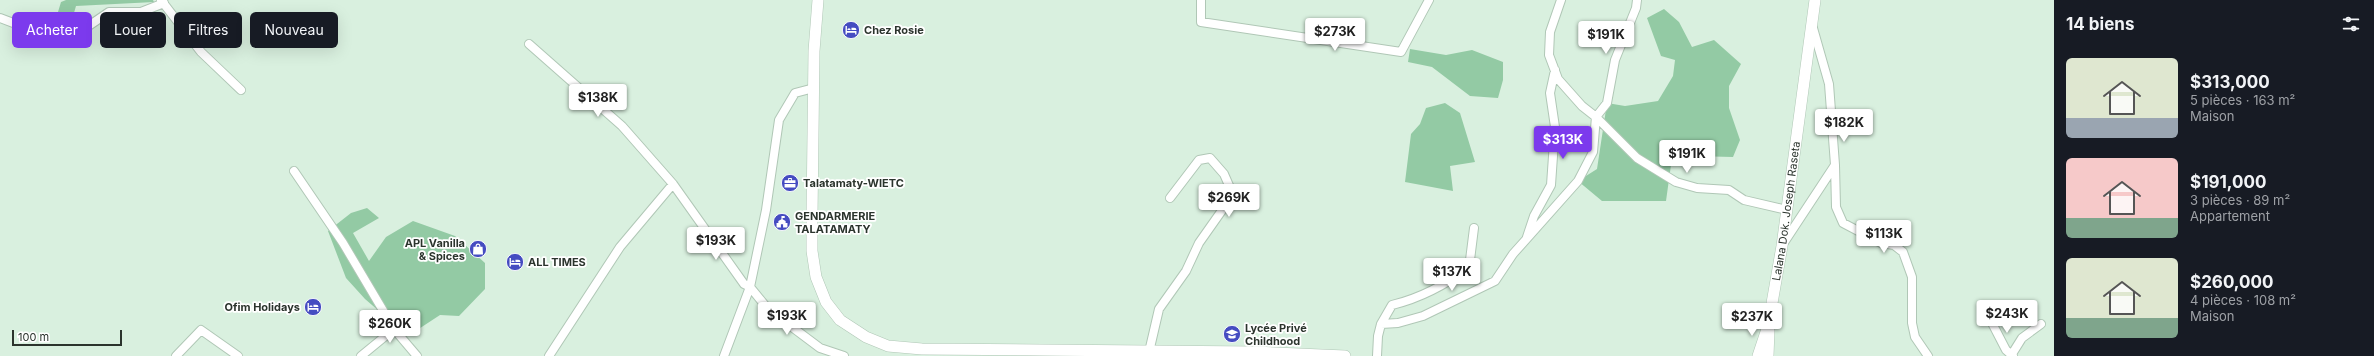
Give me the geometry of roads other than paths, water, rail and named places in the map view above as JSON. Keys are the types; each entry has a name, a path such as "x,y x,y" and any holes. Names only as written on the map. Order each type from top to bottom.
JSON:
{"main road":[{"path":"818,0 814,51 812,216 814,267 826,302 840,320 866,337 888,346 922,349 1345,356"},
{"name":"Lalana Dok. Joseph Raseta","path":"1768,326 1782,246 1815,0"},
{"path":"1758,356 1768,326"},
{"path":"1768,326 1768,356"}],"street":[{"path":"1201,0 1201,22 1401,52 1429,0"},
{"path":"1561,0 1550,32 1548,54 1558,79 1582,106 1596,117 1637,158 1676,182 1697,188 1729,190 1744,200 1787,210"},
{"path":"1381,324 1398,323 1423,316 1495,281 1526,239 1578,182 1593,152 1596,117 1607,103 1615,60 1636,8 1637,0"},
{"path":"0,18 29,29 51,32 90,25 109,12 141,12 163,2 201,52 241,90"},
{"path":"1812,23 1829,84 1835,165 1836,207 1843,223 1881,243 1894,245 1903,252 1912,277 1912,324 1915,337 1928,356"},
{"path":"529,44 622,126 673,184 744,284 750,287 768,309 820,348 844,356"},
{"path":"1526,239 1534,216 1551,185 1555,127 1550,93 1555,70"},
{"path":"724,356 750,287 766,210 779,120 795,93 814,88"},
{"path":"1149,352 1159,309 1186,271 1199,243 1230,199 1231,190 1224,174 1210,158 1199,160 1170,198"},
{"path":"1782,246 1835,165"},
{"path":"294,171 343,243 394,329 418,356"},
{"path":"549,356 620,247 673,184"},
{"path":"1377,356 1378,336 1381,324 1392,305 1412,300 1443,286 1469,268 1474,228"},
{"path":"1992,323 2000,341 2006,350 2013,355 2022,338 2041,324"},
{"path":"361,356 394,329"},
{"path":"176,356 201,330 238,356"}],"place":[{"name":"Chez Rosie","path":"851,30"},
{"name":"Talatamaty-WIETC","path":"790,183"},
{"name":"GENDARMERIE TALATAMATY","path":"782,222"},
{"name":"APL Vanilla & Spices","path":"478,249"},
{"name":"ALL TIMES","path":"515,262"},
{"name":"Ofim Holidays","path":"313,307"},
{"name":"Lycée Privé Childhood","path":"1232,334"}]}
